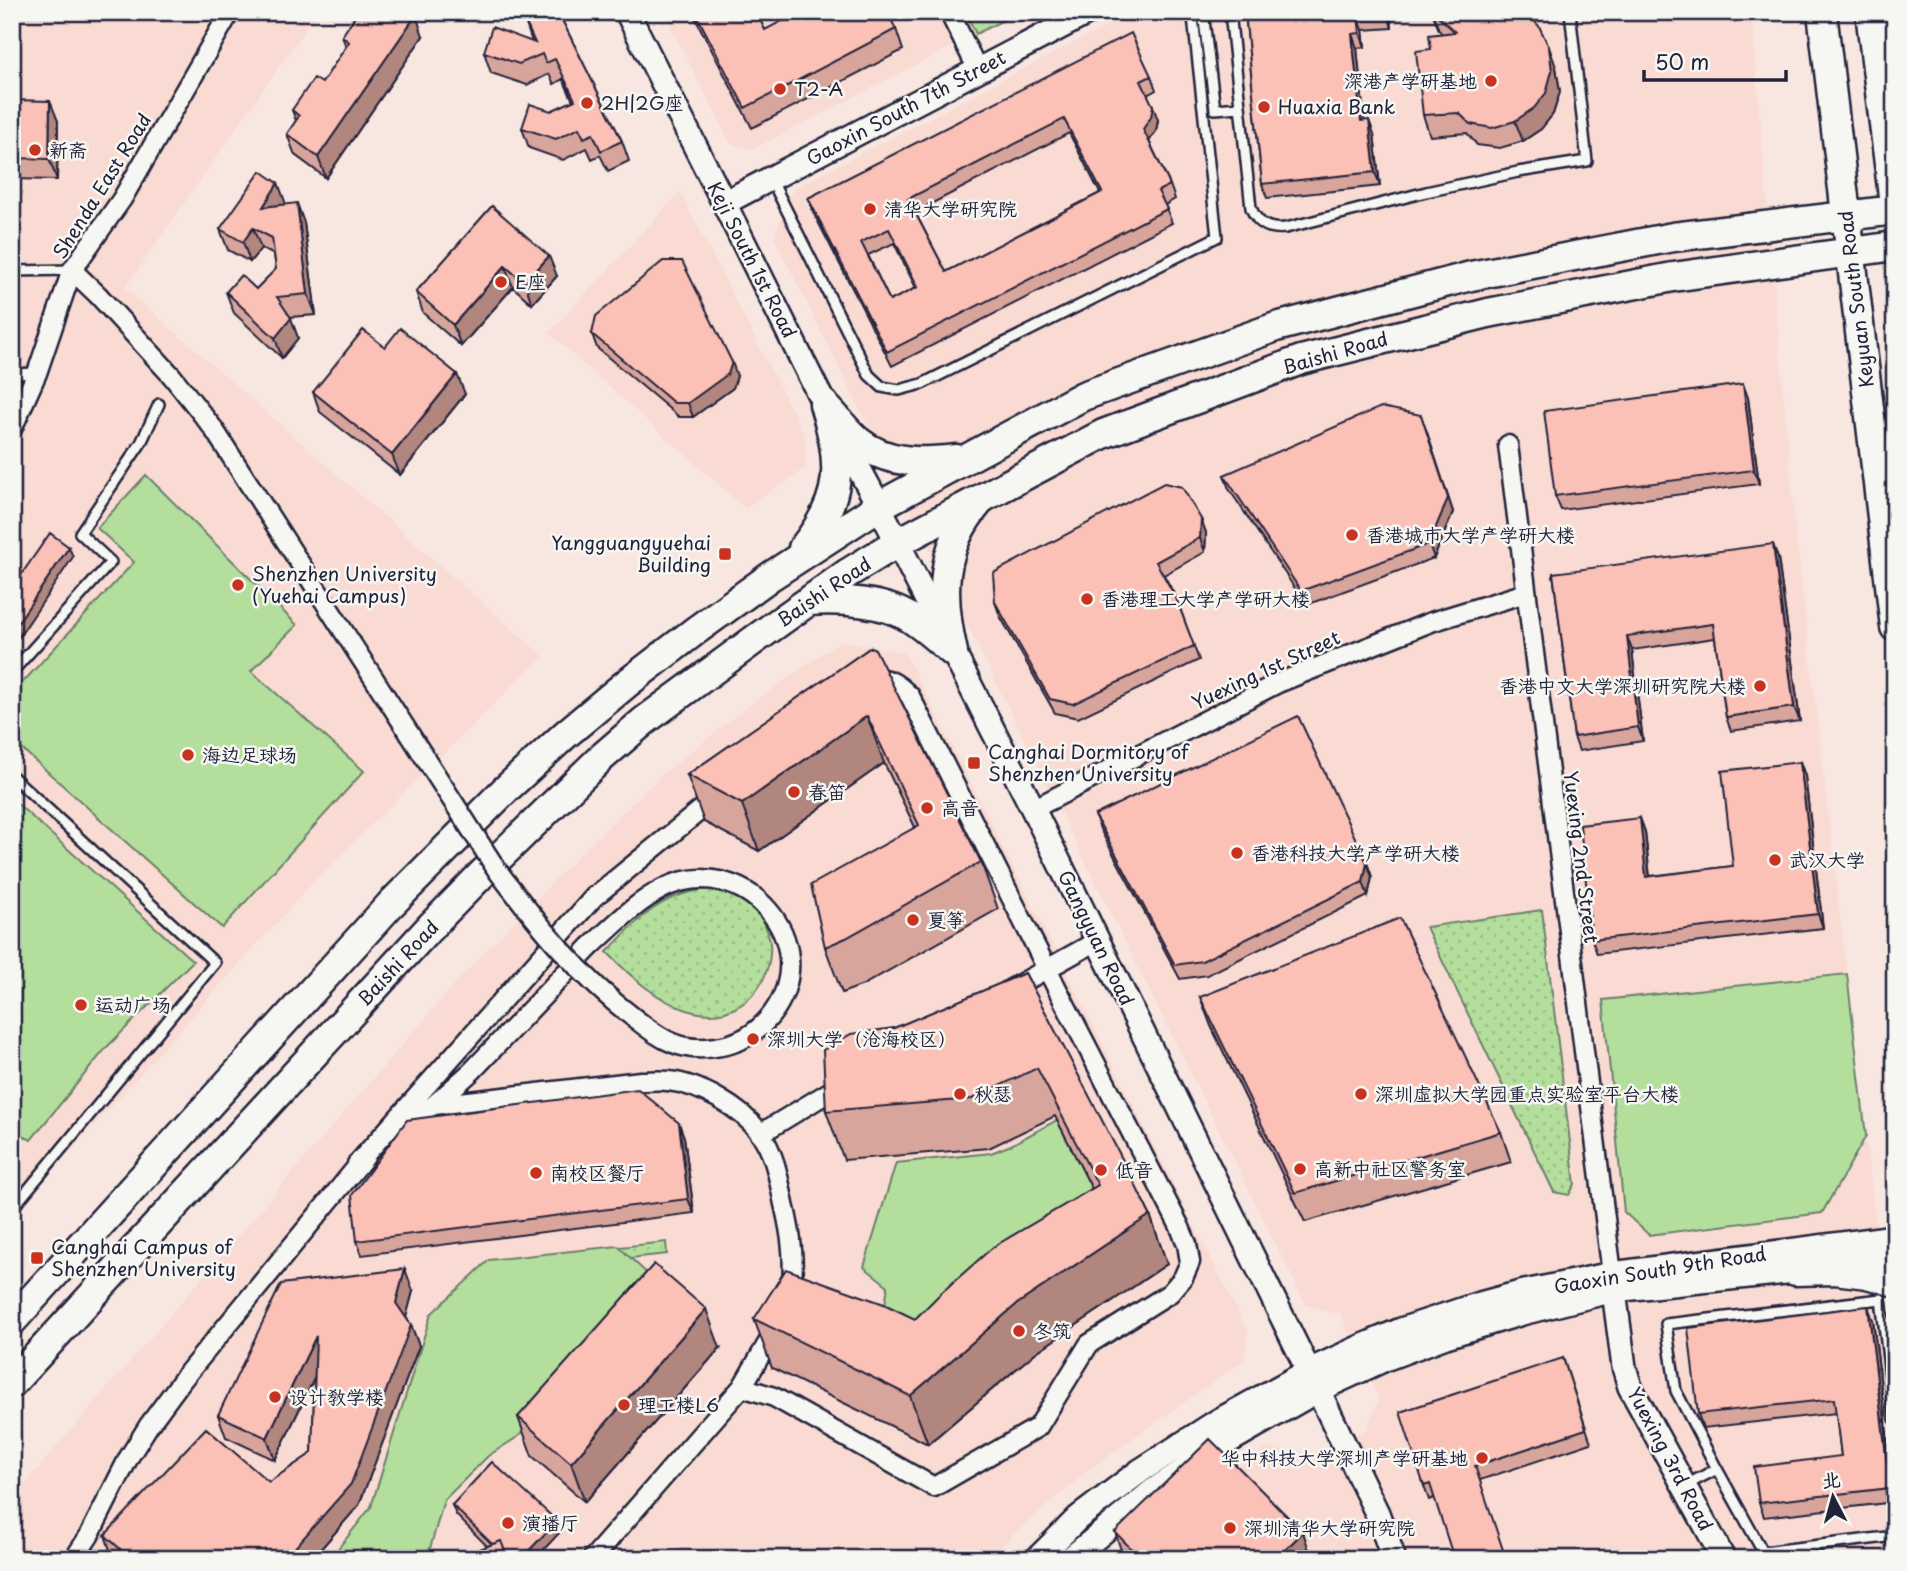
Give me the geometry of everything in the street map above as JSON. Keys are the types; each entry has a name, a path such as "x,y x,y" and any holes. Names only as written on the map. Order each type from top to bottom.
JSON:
{"main road":[{"name":"Keyuan South Road","path":"1822,12 1895,627"},
{"path":"1870,12 1895,210"},
{"name":"Baishi Road","path":"12,1321 390,905 505,790 566,734 695,631 791,563 879,506 1083,396 1276,327 1498,270 1673,237 1895,210"},
{"name":"Baishi Road","path":"12,1384 415,944 481,875 601,758 809,601 897,543 1103,434 1301,360 1488,313 1673,277 1895,246"},
{"path":"824,404 856,440 874,452 910,462 970,457"},
{"path":"791,563 827,515 833,498 836,469 834,436 824,404"},
{"path":"953,652 944,600 948,560 966,518 984,497"},
{"path":"809,601 859,602 888,609 908,617 953,652"},
{"path":"1796,1271 1867,1273 1895,1282"}],"street":[{"name":"Shenda East Road","path":"12,429 37,373 72,270 122,199 230,12"},
{"name":"Keji South 1st Road","path":"626,12 824,404 879,506"},
{"path":"949,12 978,70"},
{"name":"Gaoxin South 7th Street","path":"724,203 1089,12"},
{"path":"72,270 172,376 213,428 497,870 560,948 569,957 577,966 594,984 658,1036 695,1049 715,1048 736,1042 753,1033 766,1021 782,996 789,965 784,936 770,911 749,892 720,880 689,880 663,888 637,905 590,947 581,957 572,966 527,1014 472,1071 434,1105 401,1124 357,1164"},
{"name":"Yuexing 2nd Street","path":"1508,445 1613,1282"},
{"name":"Gangyuan Road","path":"879,506 1033,809 1314,1381 1377,1513 1394,1559"},
{"name":"Yuexing 1st Street","path":"1033,809 1278,683 1431,621 1527,593"},
{"path":"742,1387 774,1397 934,1487 1038,1427 1089,1343 1170,1293 1183,1278 1190,1262 1187,1244 1179,1225 910,696 897,683 877,678 855,684"},
{"path":"74,1559 89,1536 129,1457 162,1407 357,1164 594,897 735,782"},
{"path":"998,996 1097,942"},
{"path":"760,1134 853,1078"},
{"path":"434,1105 641,1081 668,1081 690,1086 718,1098 740,1112 760,1134 776,1170 791,1235 794,1273 791,1298 785,1315 742,1387 592,1559"},
{"name":"Gaoxin South 9th Road","path":"1070,1559 1154,1490 1363,1346 1451,1313 1520,1293 1613,1282 1895,1237"},
{"name":"Gaoxin South 9th Road","path":"1613,1282 1796,1271 1895,1259"},
{"name":"Yuexing 3rd Road","path":"1613,1282 1624,1367 1630,1387 1723,1559"},
{"name":"Gaoxin South 9th Road","path":"1037,1559 1078,1518 1140,1471 1218,1421 1314,1381"}],"lane":[{"path":"771,179 869,375 882,387 899,390 922,384 1217,237 1194,12"},
{"path":"1203,12 1215,109 1240,107"},
{"path":"1230,12 1251,208 1258,222 1276,229 1426,192 1587,160 1570,12"},
{"path":"12,271 72,270"},
{"path":"12,374 37,373"},
{"path":"12,672 111,562 80,533 141,443 159,404"},
{"path":"12,776 215,963 12,1209"},
{"path":"1895,1419 1881,1299 1666,1324 1676,1391 1763,1552 1895,1536"},
{"path":"1685,1486 1717,1469"}],"shaded area":[{"name":"Shenzhen University (Yuehai Campus)","path":"12,12 317,12 125,288 543,656 317,878 12,1216"},
{"path":"663,12 965,12 976,34 753,149 731,144"},
{"path":"1133,12 1751,12 1794,519 1883,1286 1895,1319 1895,1559 1116,1559 1195,1492 1268,1448 1314,1455 1366,1430 1379,1399 1341,1315 1306,1305 774,237 793,189"},
{"path":"680,192 805,436 806,468 745,508 549,333"},
{"name":"深圳大学（沧海校区）","path":"841,641 905,653 1248,1332 1244,1360 1091,1468 1011,1537 990,1559 12,1559 12,1499 459,979 577,857 664,773 755,701"}],"green space":[{"path":"965,12 1019,12 976,34"},
{"name":"海边足球场","path":"146,475 297,625 251,671 364,771 222,928 12,740 12,694 134,562 97,528"},
{"name":"运动广场","path":"12,799 193,961 106,1048 31,1140 12,1130"},
{"path":"711,889 742,900 761,918 769,941 768,965 759,987 742,1004 719,1013 690,1011 666,1001 635,979 607,952 653,909 679,895"},
{"path":"1542,910 1575,1184 1569,1195 1554,1192 1426,927"},
{"path":"1847,974 1866,1136 1822,1213 1649,1235 1624,1212 1603,1000"},
{"path":"1057,1120 1115,1234 958,1342 882,1323 888,1286 864,1267 896,1163 991,1153"},
{"path":"666,1242 667,1254 612,1260 611,1248"},
{"path":"618,1246 657,1283 519,1436 488,1456 444,1500 427,1559 330,1559 371,1507 431,1314 489,1260"}],"building":[{"path":"358,12 411,12 416,15 318,157 287,134 299,116 292,110 314,78 322,83 349,42 342,36"},
{"path":"532,12 558,12 622,141 601,151 593,134 584,138 579,128 556,139 522,128 530,104 551,111 575,100 555,59 546,63 542,54 519,64 484,52 492,27 535,43 525,21 534,17"},
{"name":"T2-A","path":"695,12 756,12 765,30 799,12 887,12 896,29 745,108"},
{"path":"1245,12 1387,12 1358,16 1360,33 1352,34 1361,121 1369,120 1375,172 1262,184"},
{"name":"深港产学研基地","path":"1434,12 1526,12 1539,26 1549,47 1552,71 1546,93 1534,108 1515,121 1492,128 1470,124 1459,113 1423,115 1416,51 1431,49 1429,35 1455,32"},
{"name":"清华大学研究院","path":"1131,33 1151,76 1141,81 1153,106 1151,117 1143,129 1170,185 1158,191 1167,209 887,352 808,198","holes":["1064,119 1102,192 946,272 908,199","889,229 918,287 890,301 861,242"]},
{"path":"12,100 50,101 49,159 12,158"},
{"path":"261,171 278,183 263,207 297,203 308,294 277,297 291,318 275,338 226,292 241,275 256,289 276,269 272,238 253,228 243,242 220,229"},
{"path":"492,206 549,256 525,283 505,266 453,325 416,292"},
{"path":"663,261 682,261 732,362 728,374 688,403 674,403 592,334 596,316"},
{"path":"400,328 457,374 392,455 313,392 363,330 385,347"},
{"path":"1743,384 1754,470 1555,496 1544,411"},
{"name":"香港城市大学产学研大楼","path":"1381,407 1421,415 1448,498 1429,544 1301,591 1224,475"},
{"name":"香港理工大学产学研大楼","path":"1164,483 1182,487 1201,519 1200,538 1156,562 1176,598 1194,646 1073,704 1050,699 995,602 993,573"},
{"path":"50,533 69,547 12,631 12,588"},
{"name":"香港中文大学深圳研究院大楼","path":"1773,544 1794,707 1726,717 1713,624 1627,636 1638,727 1574,737 1553,573"},
{"path":"871,647 875,649 981,862 846,938 825,947 811,885 919,825 867,716 742,804 687,775"},
{"name":"香港科技大学产学研大楼","path":"1298,716 1367,863 1363,882 1202,961 1175,965 1095,815"},
{"name":"武汉大学","path":"1800,762 1818,914 1592,940 1580,825 1640,818 1646,877 1733,866 1722,771"},
{"name":"深圳虚拟大学园重点实验室平台大楼","path":"1400,918 1501,1132 1295,1193 1200,997"},
{"path":"1025,973 1150,1215 1017,1304 910,1396 754,1319 786,1269 884,1304 915,1319 993,1247 1098,1185 1037,1068 972,1099 826,1111 823,1050 851,1034 894,1028"},
{"name":"南校区餐厅","path":"638,1089 679,1123 688,1199 357,1241 352,1195 407,1120"},
{"path":"654,1264 706,1309 571,1463 518,1417"},
{"path":"405,1269 396,1303 411,1325 351,1484 285,1559 131,1559 105,1535 206,1428 269,1482 312,1453 316,1336 267,1438 218,1415 281,1284"},
{"path":"1868,1306 1890,1488 1759,1503 1754,1467 1841,1456 1834,1399 1698,1414 1688,1328"},
{"name":"华中科技大学深圳产学研基地","path":"1563,1358 1586,1429 1475,1466 1506,1559 1454,1559 1430,1484 1424,1486 1400,1412"},
{"path":"1210,1439 1303,1532 1276,1559 1141,1559 1115,1532"},
{"name":"演播厅","path":"492,1462 557,1521 521,1559 508,1559 501,1541 492,1544 452,1505"},
{"path":"501,1541 508,1559 453,1559"}],"place":[{"name":"深港产学研基地","path":"1491,81"},
{"name":"T2-A","path":"780,89"},
{"name":"2H|2G座","path":"587,103"},
{"name":"Huaxia Bank","path":"1264,107"},
{"name":"新斋","path":"35,150"},
{"name":"清华大学研究院","path":"870,209"},
{"name":"E座","path":"501,282"},
{"name":"香港城市大学产学研大楼","path":"1352,535"},
{"name":"Yangguangyuehai Building","path":"725,554"},
{"name":"Shenzhen University (Yuehai Campus)","path":"238,585"},
{"name":"香港理工大学产学研大楼","path":"1087,599"},
{"name":"香港中文大学深圳研究院大楼","path":"1760,686"},
{"name":"海边足球场","path":"188,755"},
{"name":"Canghai Dormitory of Shenzhen University","path":"974,763"},
{"name":"春笛","path":"794,792"},
{"name":"高音","path":"927,808"},
{"name":"香港科技大学产学研大楼","path":"1237,853"},
{"name":"武汉大学","path":"1775,860"},
{"name":"夏筝","path":"913,920"},
{"name":"运动广场","path":"81,1005"},
{"name":"深圳大学（沧海校区）","path":"753,1039"},
{"name":"秋瑟","path":"960,1094"},
{"name":"深圳虚拟大学园重点实验室平台大楼","path":"1361,1094"},
{"name":"高新中社区警务室","path":"1300,1169"},
{"name":"低音","path":"1101,1170"},
{"name":"南校区餐厅","path":"536,1173"},
{"name":"Canghai Campus of Shenzhen University","path":"37,1258"},
{"name":"冬筑","path":"1019,1331"},
{"name":"设计教学楼","path":"275,1397"},
{"name":"理工楼L6","path":"624,1405"},
{"name":"华中科技大学深圳产学研基地","path":"1482,1458"},
{"name":"演播厅","path":"508,1523"},
{"name":"深圳清华大学研究院","path":"1230,1528"}]}
